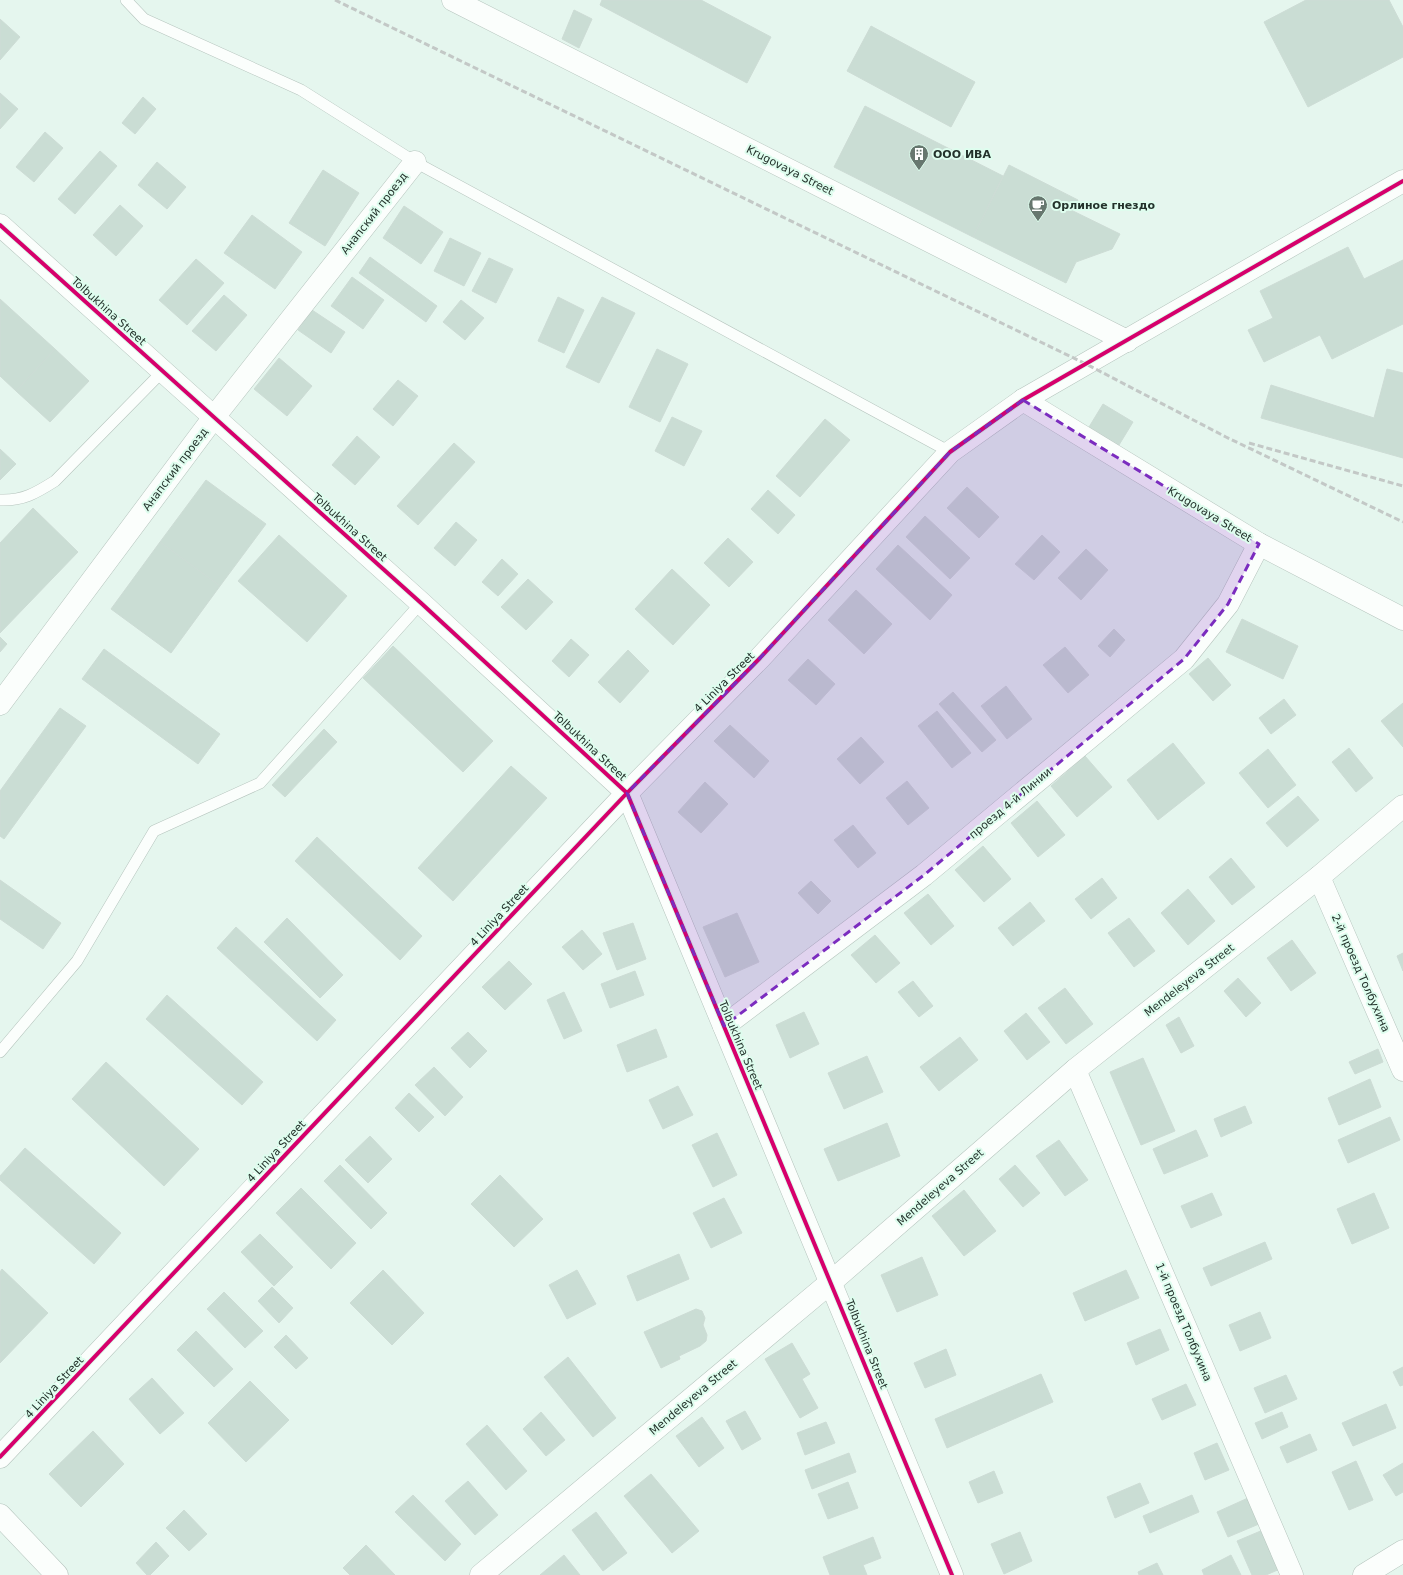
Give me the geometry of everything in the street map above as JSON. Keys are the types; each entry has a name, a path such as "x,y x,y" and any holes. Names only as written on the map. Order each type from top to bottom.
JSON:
{"street":[{"name":"Krugovaya Street","path":"453,0 1127,341"},
{"name":"Анапский проезд","path":"0,704 214,417 415,162"},
{"name":"4 Liniya Street","path":"0,1457 627,792 760,658 950,452 1023,400 1403,181"},
{"name":"Tolbukhina Street","path":"0,225 421,603 627,792 952,1575"},
{"name":"Krugovaya Street","path":"1023,400 1260,544 1403,619"},
{"name":"проезд 4-й Линии","path":"724,1026 924,874 1184,660 1228,604 1260,544"},
{"name":"Mendeleyeva Street","path":"482,1575 831,1282 1075,1070 1319,877 1403,806"},
{"name":"2-й проезд Толбухина","path":"1319,877 1403,1070"},
{"name":"1-й проезд Толбухина","path":"1075,1070 1292,1575"},
{"path":"0,1515 57,1575"},
{"path":"1364,1575 1403,1551"}],"lane":[{"path":"126,0 144,20 301,90 415,162 950,452"},
{"path":"0,500 16,501 38,492 55,481 163,371"},
{"path":"0,1052 77,961 154,831 260,783 421,603"}],"highlighted area":[{"path":"1023,400 1259,544 1228,604 1184,659 924,875 724,1026 627,793 760,658 950,452"}],"building":[{"path":"602,0 701,0 771,37 747,83 600,5"},
{"path":"1306,0 1389,0 1403,27 1403,57 1308,107 1264,22"},
{"path":"574,10 592,19 579,48 562,39"},
{"path":"0,19 20,37 0,60"},
{"path":"871,26 975,82 951,127 847,71"},
{"path":"0,93 18,109 0,129"},
{"path":"143,97 156,109 135,134 122,123"},
{"name":"ООО ИВА","path":"865,106 1003,176 973,237 834,167"},
{"path":"45,132 63,148 34,182 16,167"},
{"path":"100,151 117,166 75,214 58,199"},
{"path":"157,162 186,187 167,209 138,185"},
{"name":"Орлиное гнездо","path":"1009,165 1078,200 1073,211 1120,234 1112,249 1076,262 1066,283 973,237"},
{"path":"323,170 359,193 325,246 289,223"},
{"path":"120,205 143,226 116,256 93,235"},
{"path":"404,206 443,232 421,264 383,238"},
{"path":"252,215 302,252 275,289 224,253"},
{"path":"450,238 481,253 464,286 434,271"},
{"path":"1348,247 1364,279 1403,260 1403,324 1332,359 1320,335 1264,362 1248,330 1273,318 1260,291"},
{"path":"370,257 437,306 426,322 359,273"},
{"path":"489,258 513,269 496,303 472,291"},
{"path":"196,259 224,283 187,325 159,300"},
{"path":"352,277 384,300 363,329 331,306"},
{"path":"224,295 247,315 216,351 192,331"},
{"path":"558,297 584,310 564,353 538,341"},
{"path":"602,297 635,313 599,383 566,367"},
{"path":"0,299 55,349 16,391 0,376"},
{"path":"461,300 484,318 465,340 443,322"},
{"path":"312,310 345,332 331,353 298,330"},
{"path":"55,349 89,381 50,422 16,391"},
{"path":"657,349 688,364 660,422 629,407"},
{"path":"279,358 312,386 287,416 254,389"},
{"path":"1387,369 1403,373 1403,458 1261,418 1271,385 1374,418"},
{"path":"398,380 418,396 393,426 373,409"},
{"path":"1103,404 1133,422 1119,445 1089,427"},
{"path":"672,417 702,431 684,466 655,451"},
{"path":"825,419 850,440 800,497 776,476"},
{"path":"357,436 380,457 355,485 332,465"},
{"path":"454,443 475,462 418,525 397,506"},
{"path":"0,449 16,464 0,480"},
{"path":"206,480 266,524 220,586 160,542"},
{"path":"967,487 999,517 979,538 947,508"},
{"path":"768,490 795,515 778,534 751,509"},
{"path":"33,508 78,552 0,633 0,543"},
{"path":"925,516 970,558 950,579 906,537"},
{"path":"456,522 477,540 455,566 434,548"},
{"path":"279,535 347,596 307,642 238,581"},
{"path":"1042,535 1060,552 1034,580 1015,564"},
{"path":"728,538 753,562 729,587 704,563"},
{"path":"160,542 220,586 171,653 111,609"},
{"path":"898,545 952,595 930,620 876,569"},
{"path":"1086,549 1108,570 1081,600 1058,578"},
{"path":"502,559 518,574 498,596 482,582"},
{"path":"672,569 710,605 673,645 635,609"},
{"path":"528,579 553,602 526,630 501,607"},
{"path":"856,590 892,624 864,654 828,620"},
{"path":"1242,619 1298,646 1283,679 1226,652"},
{"path":"1114,629 1125,640 1110,657 1098,646"},
{"path":"0,637 7,644 0,652"},
{"path":"571,639 589,655 569,677 552,661"},
{"path":"393,646 493,741 463,772 363,678"},
{"path":"1065,647 1089,675 1068,693 1043,665"},
{"path":"104,649 220,734 198,764 82,679"},
{"path":"628,650 649,671 620,703 598,682"},
{"path":"1208,658 1231,685 1213,701 1189,674"},
{"path":"808,659 835,684 816,705 788,680"},
{"path":"1006,686 1032,719 1007,739 981,706"},
{"path":"953,692 996,740 982,752 939,704"},
{"path":"1284,699 1296,715 1271,734 1259,718"},
{"path":"1403,703 1403,747 1381,721"},
{"path":"60,708 86,726 4,839 0,836 0,791"},
{"path":"937,711 971,753 952,768 918,726"},
{"path":"730,725 769,761 754,778 714,741"},
{"path":"324,729 337,742 285,797 272,785"},
{"path":"861,737 884,762 860,784 837,759"},
{"path":"1173,743 1205,783 1158,820 1127,780"},
{"path":"1349,748 1373,778 1356,792 1332,762"},
{"path":"1268,749 1296,785 1268,808 1239,773"},
{"path":"1085,756 1112,787 1077,817 1051,786"},
{"path":"511,766 547,798 453,901 418,868"},
{"path":"907,781 929,808 908,825 886,798"},
{"path":"705,782 728,804 701,833 678,812"},
{"path":"1298,796 1319,820 1287,847 1266,823"},
{"path":"1037,801 1065,835 1038,857 1011,823"},
{"path":"853,825 876,853 858,868 834,840"},
{"path":"317,837 422,936 400,960 295,861"},
{"path":"983,846 1011,879 984,902 955,870"},
{"path":"1231,858 1255,887 1232,905 1209,877"},
{"path":"1102,878 1117,898 1091,919 1075,899"},
{"path":"0,880 61,923 43,949 0,919"},
{"path":"811,881 831,901 818,914 798,893"},
{"path":"1188,889 1215,921 1188,945 1161,913"},
{"path":"928,894 954,926 931,945 904,913"},
{"path":"1030,902 1045,921 1013,946 998,928"},
{"path":"737,913 759,962 725,977 703,927"},
{"path":"287,918 343,975 320,998 264,942"},
{"path":"1129,918 1155,951 1134,967 1108,933"},
{"path":"633,923 646,959 617,970 603,933"},
{"path":"236,927 336,1020 317,1041 217,948"},
{"path":"582,930 602,954 583,970 562,947"},
{"path":"875,935 900,963 876,983 851,955"},
{"path":"1292,940 1316,973 1291,991 1267,958"},
{"path":"1403,953 1403,971 1397,956"},
{"path":"509,961 532,984 505,1010 482,987"},
{"path":"635,971 644,995 610,1008 601,984"},
{"path":"1238,978 1261,1003 1246,1017 1224,991"},
{"path":"913,981 933,1006 919,1017 898,992"},
{"path":"1065,988 1093,1024 1066,1044 1038,1008"},
{"path":"564,992 582,1031 564,1039 547,1000"},
{"path":"167,995 263,1082 242,1105 146,1019"},
{"path":"804,1012 819,1044 790,1058 776,1025"},
{"path":"1026,1013 1050,1042 1027,1060 1004,1031"},
{"path":"1179,1017 1194,1046 1181,1053 1166,1025"},
{"path":"656,1029 667,1057 627,1072 617,1045"},
{"path":"468,1032 487,1051 470,1068 451,1048"},
{"path":"960,1037 978,1060 939,1091 920,1067"},
{"path":"1378,1049 1383,1062 1355,1074 1349,1062"},
{"path":"867,1056 883,1092 844,1109 828,1073"},
{"path":"1143,1058 1175,1131 1141,1145 1110,1072"},
{"path":"106,1062 199,1149 164,1186 72,1099"},
{"path":"434,1067 463,1097 445,1116 415,1085"},
{"path":"1370,1079 1381,1107 1339,1125 1328,1098"},
{"path":"678,1086 693,1115 663,1129 649,1100"},
{"path":"409,1093 434,1117 419,1132 395,1108"},
{"path":"1245,1106 1252,1123 1221,1137 1214,1119"},
{"path":"1390,1117 1400,1140 1348,1163 1338,1140"},
{"path":"887,1123 900,1156 838,1181 824,1149"},
{"path":"1196,1130 1208,1156 1164,1174 1153,1149"},
{"path":"717,1133 737,1175 713,1187 692,1145"},
{"path":"370,1136 392,1159 368,1183 345,1160"},
{"path":"1059,1140 1088,1180 1065,1196 1036,1156"},
{"path":"25,1148 121,1233 94,1264 0,1180 0,1176"},
{"path":"340,1165 387,1213 371,1229 324,1181"},
{"path":"1015,1165 1040,1193 1023,1207 999,1179"},
{"path":"500,1175 543,1219 514,1247 471,1204"},
{"path":"301,1188 356,1243 331,1269 276,1213"},
{"path":"964,1190 996,1231 964,1256 932,1216"},
{"path":"1212,1193 1222,1215 1191,1228 1181,1206"},
{"path":"1374,1193 1389,1228 1352,1244 1337,1209"},
{"path":"724,1198 742,1233 711,1248 693,1213"},
{"path":"260,1234 293,1267 274,1286 241,1252"},
{"path":"1265,1242 1272,1259 1211,1286 1203,1268"},
{"path":"679,1254 689,1279 637,1301 627,1276"},
{"path":"922,1257 938,1295 897,1312 881,1275"},
{"path":"2,1269 48,1313 0,1363 0,1272"},
{"path":"383,1270 424,1313 392,1345 350,1303"},
{"path":"577,1270 596,1304 567,1319 549,1285"},
{"path":"1126,1270 1139,1298 1085,1321 1073,1293"},
{"path":"272,1287 293,1308 279,1323 258,1301"},
{"path":"224,1292 263,1331 245,1348 207,1309"},
{"path":"696,1309 702,1311 705,1318 703,1325 707,1335 706,1341 700,1346 679,1356 680,1359 661,1368 644,1332"},
{"path":"1260,1312 1271,1338 1240,1351 1229,1325"},
{"path":"1160,1329 1169,1350 1136,1365 1127,1343"},
{"path":"196,1331 233,1369 214,1387 177,1350"},
{"path":"286,1335 308,1358 296,1369 274,1347"},
{"path":"792,1343 810,1374 802,1379 818,1408 800,1418 765,1359"},
{"path":"946,1349 956,1375 925,1388 914,1363"},
{"path":"568,1357 616,1418 593,1437 544,1377"},
{"path":"1403,1367 1403,1385 1400,1386 1393,1372"},
{"path":"1041,1374 1053,1402 947,1448 935,1419"},
{"path":"1286,1375 1297,1399 1265,1413 1254,1388"},
{"path":"152,1378 184,1413 160,1434 129,1399"},
{"path":"250,1381 289,1420 246,1462 208,1423"},
{"path":"1186,1384 1196,1405 1162,1420 1152,1399"},
{"path":"1386,1404 1396,1428 1353,1446 1342,1423"},
{"path":"745,1411 761,1439 742,1450 726,1421"},
{"path":"541,1412 565,1440 546,1456 523,1429"},
{"path":"1282,1412 1288,1427 1262,1439 1255,1423"},
{"path":"702,1417 724,1448 699,1467 676,1436"},
{"path":"826,1422 835,1443 805,1455 797,1433"},
{"path":"487,1425 527,1471 506,1490 466,1444"},
{"path":"93,1431 124,1464 81,1507 49,1474"},
{"path":"1310,1434 1317,1450 1287,1463 1280,1447"},
{"path":"1217,1443 1229,1470 1205,1480 1194,1453"},
{"path":"849,1453 856,1472 812,1489 805,1470"},
{"path":"1356,1461 1373,1500 1349,1510 1332,1472"},
{"path":"1403,1463 1403,1492 1396,1496 1383,1475"},
{"path":"994,1471 1003,1493 978,1503 969,1482"},
{"path":"651,1474 699,1531 672,1553 624,1496"},
{"path":"468,1481 498,1515 475,1535 445,1501"},
{"path":"848,1482 858,1508 828,1519 818,1494"},
{"path":"1140,1483 1149,1503 1115,1518 1107,1497"},
{"path":"413,1495 461,1544 445,1561 395,1512"},
{"path":"1192,1495 1199,1512 1150,1533 1143,1516"},
{"path":"1248,1498 1259,1524 1228,1537 1217,1512"},
{"path":"184,1510 207,1534 189,1551 166,1528"},
{"path":"596,1512 627,1553 603,1571 572,1530"},
{"path":"1263,1530 1280,1569 1266,1575 1252,1575 1237,1541"},
{"path":"1020,1532 1032,1561 1004,1574 991,1544"},
{"path":"873,1537 881,1558 863,1565 867,1575 830,1575 823,1557"},
{"path":"156,1542 169,1556 150,1575 147,1575 136,1563"},
{"path":"366,1545 395,1575 350,1575 343,1568"},
{"path":"564,1555 580,1575 540,1575"},
{"path":"1231,1555 1241,1575 1204,1575 1202,1570"},
{"path":"1157,1563 1163,1575 1139,1575 1138,1572"}],"railway":[{"path":"335,0 1086,364 1226,437 1403,522"},
{"path":"1249,443 1403,486"}],"cycle path":[{"path":"0,1457 627,793 760,658 950,452 1023,400 1403,181"},
{"path":"0,225 421,603 627,793 952,1575"}],"place":[{"name":"ООО ИВА","path":"919,171"},
{"name":"Орлиное гнездо","path":"1038,222"}]}
